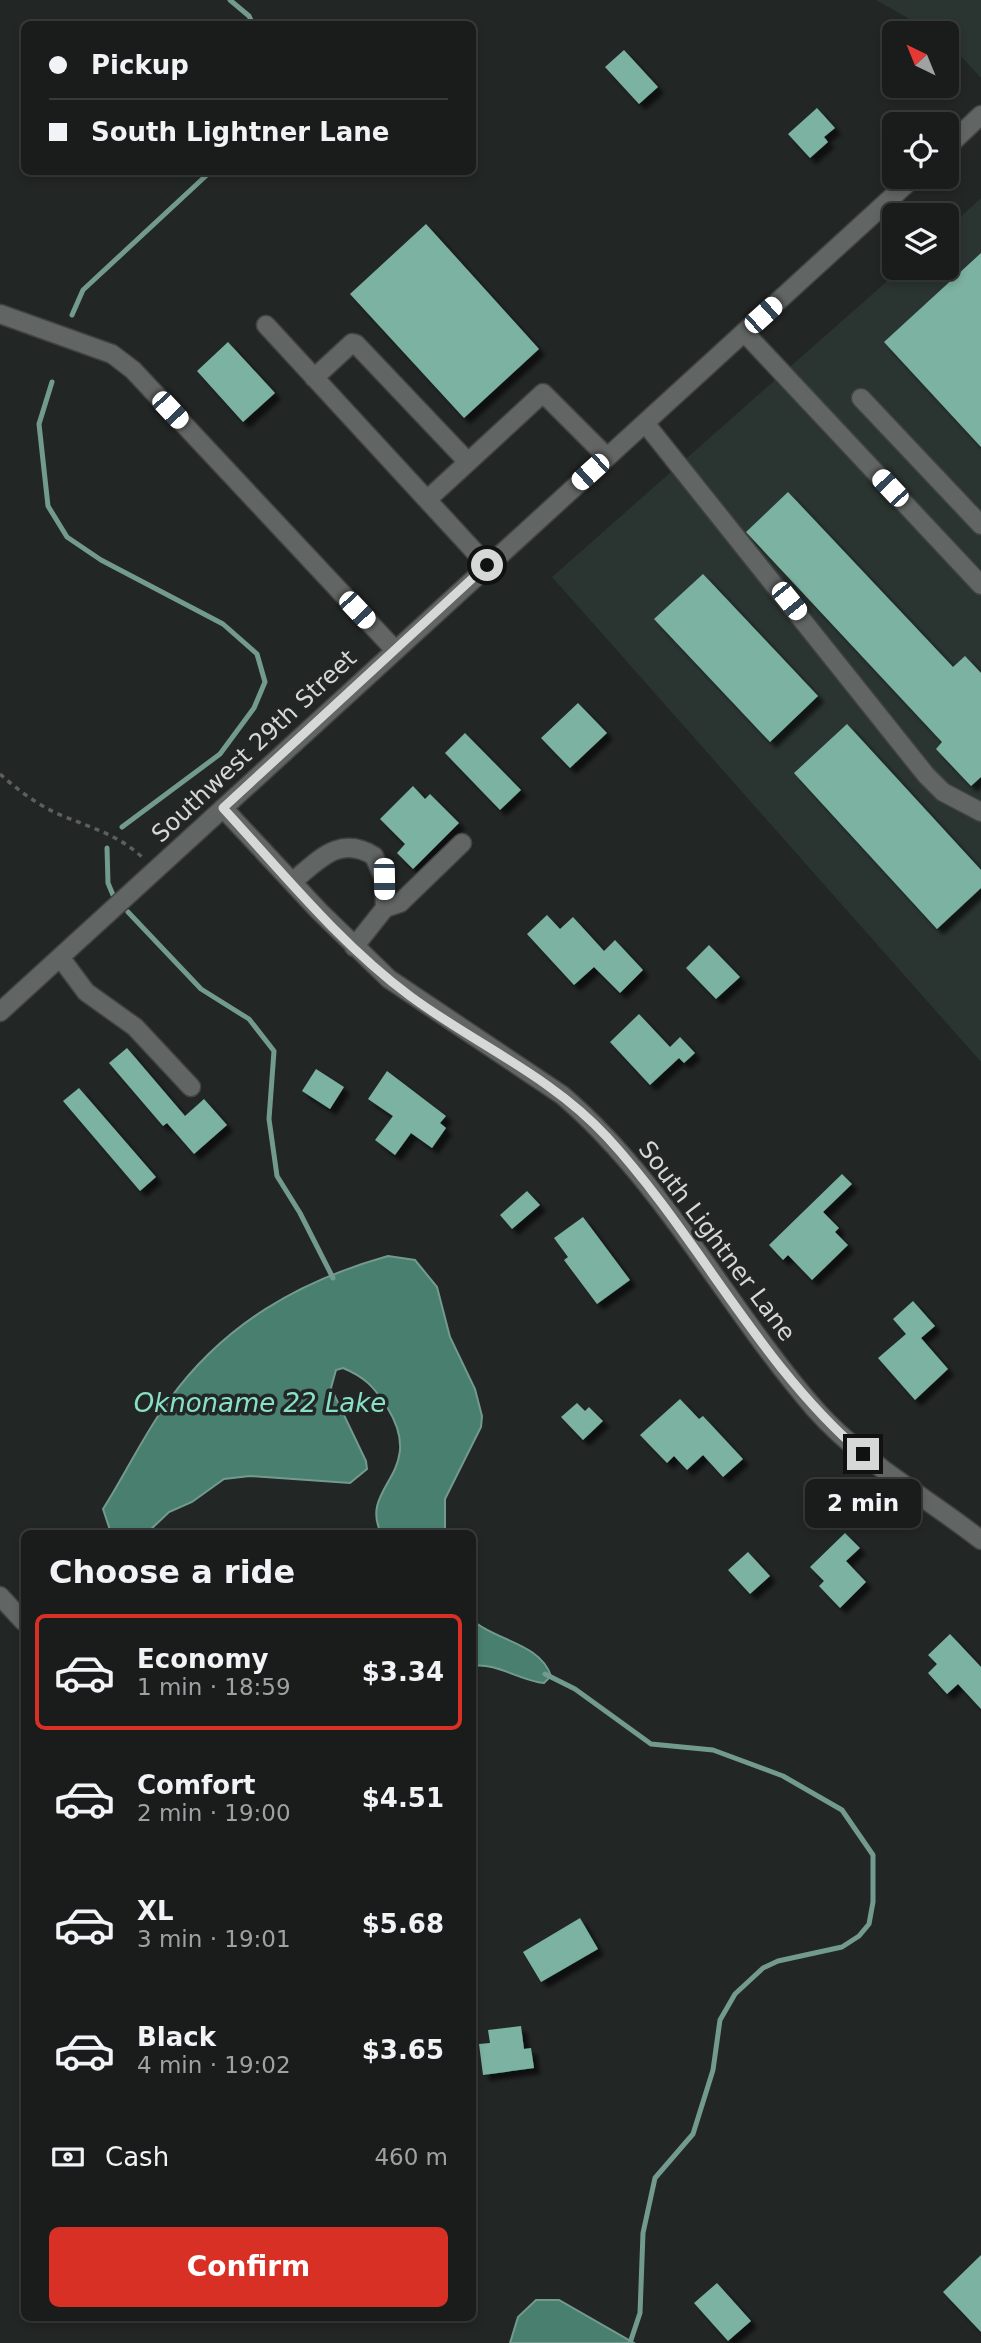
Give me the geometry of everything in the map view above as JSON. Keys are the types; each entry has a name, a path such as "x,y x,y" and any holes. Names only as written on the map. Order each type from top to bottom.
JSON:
{"street":[{"path":"959,136 981,116"},
{"name":"Southwest 29th Street","path":"0,1012 901,189"},
{"path":"0,314 112,354 132,370 395,650"},
{"path":"265,325 487,565"},
{"path":"744,332 981,585"},
{"path":"314,378 356,344 468,461"},
{"path":"428,499 543,393 607,457"},
{"path":"862,398 981,525"},
{"path":"645,423 926,775 943,792 981,812"},
{"name":"South Lightner Lane","path":"223,808 354,947 411,997 544,1082 585,1115 644,1182 816,1409 863,1454 981,1540"},
{"path":"354,947 385,908 400,903 462,843"},
{"path":"292,882 327,854 351,846 374,856 381,868 385,908"},
{"path":"60,957 86,992 135,1027 191,1087"},
{"path":"0,1596 21,1619"}],"path":[{"path":"0,774 33,800 132,847 155,871"}],"shaded area":[{"path":"876,0 981,0 981,78 959,54 959,21 913,21"},
{"path":"981,198 981,1062 552,577 888,280 959,280 959,218"}],"water":[{"name":"Oknoname 22 Lake","path":"388,1256 415,1260 437,1287 450,1337 475,1389 482,1416 481,1427 445,1499 445,1530 380,1530 376,1517 378,1503 397,1463 400,1448 398,1429 373,1388 343,1368 336,1370 331,1388 366,1461 367,1469 350,1483 250,1476 224,1479 192,1502 169,1512 150,1530 110,1530 103,1509 160,1413 191,1373 214,1349 266,1309 324,1278"},
{"path":"476,1623 537,1656 551,1676 544,1683 535,1682 499,1669 476,1666"},
{"path":"536,2300 559,2300 634,2343 510,2343 518,2317"}],"building":[{"path":"624,50 658,87 639,104 605,67"},
{"path":"817,108 835,128 824,137 828,142 810,158 788,134"},
{"path":"426,224 539,349 464,418 350,294"},
{"path":"981,253 981,447 884,342 952,280 959,280 959,273"},
{"path":"228,342 275,393 243,422 197,371"},
{"path":"788,492 953,667 965,656 981,673 981,777 971,786 936,749 942,742 746,532"},
{"path":"703,574 818,696 770,742 654,619"},
{"path":"578,703 607,733 570,768 541,738"},
{"path":"847,724 981,870 981,888 937,929 794,773"},
{"path":"465,733 521,790 500,810 445,753"},
{"path":"413,786 425,799 430,794 459,823 413,869 397,853 405,844 380,819"},
{"path":"547,915 560,929 573,917 604,951 615,940 643,970 620,993 594,967 574,985 527,934"},
{"path":"709,945 740,977 716,999 686,968"},
{"path":"639,1014 670,1047 680,1037 695,1053 684,1063 679,1058 650,1085 610,1042"},
{"path":"127,1048 185,1116 204,1099 227,1125 194,1154 167,1123 163,1126 109,1063"},
{"path":"316,1069 344,1087 330,1109 302,1091"},
{"path":"387,1071 446,1116 440,1123 446,1128 432,1148 411,1133 395,1155 375,1140 393,1116 368,1099"},
{"path":"79,1088 156,1177 140,1191 63,1101"},
{"path":"842,1174 852,1184 823,1212 839,1228 835,1232 848,1245 812,1280 788,1255 783,1260 769,1245"},
{"path":"527,1191 540,1205 512,1229 500,1215"},
{"path":"583,1217 630,1280 597,1304 564,1260 568,1257 554,1238"},
{"path":"913,1301 935,1326 921,1338 948,1369 915,1400 878,1358 906,1334 893,1319"},
{"path":"680,1399 699,1419 703,1416 743,1459 723,1477 703,1455 687,1470 674,1456 667,1463 640,1435"},
{"path":"577,1403 585,1411 589,1407 603,1421 583,1440 561,1417"},
{"path":"845,1533 860,1548 846,1561 866,1582 840,1608 819,1586 824,1581 810,1567"},
{"path":"748,1552 770,1576 750,1594 728,1570"},
{"path":"950,1634 981,1667 981,1709 958,1684 947,1694 928,1673 937,1664 928,1655"},
{"path":"580,1918 598,1949 541,1982 523,1952"},
{"path":"521,2026 524,2049 531,2048 534,2068 483,2075 479,2044 490,2043 488,2030"},
{"path":"981,2255 981,2332 943,2292"},
{"path":"717,2283 751,2321 728,2341 694,2303"}],"waterway":[{"path":"230,0 252,21"},
{"path":"72,315 83,290 207,175"},
{"path":"52,382 39,424 48,506 67,537 101,560 223,624 257,654 265,682 254,708 220,754 122,827"},
{"path":"107,848 108,883 113,895"},
{"path":"128,912 201,989 249,1019 274,1051 269,1119 277,1176 300,1213 333,1278"},
{"path":"545,1674 575,1689 651,1744 713,1750 783,1776 842,1810 873,1855 873,1902 869,1924 859,1936 842,1947 778,1961 763,1968 735,1994 720,2020 713,2070 693,2134 655,2178 643,2233 640,2313 630,2343"}],"route":[{"path":"487,565 223,808 318,911 388,979 457,1028 562,1095 607,1136 702,1257 783,1370 816,1409 863,1454"}]}
